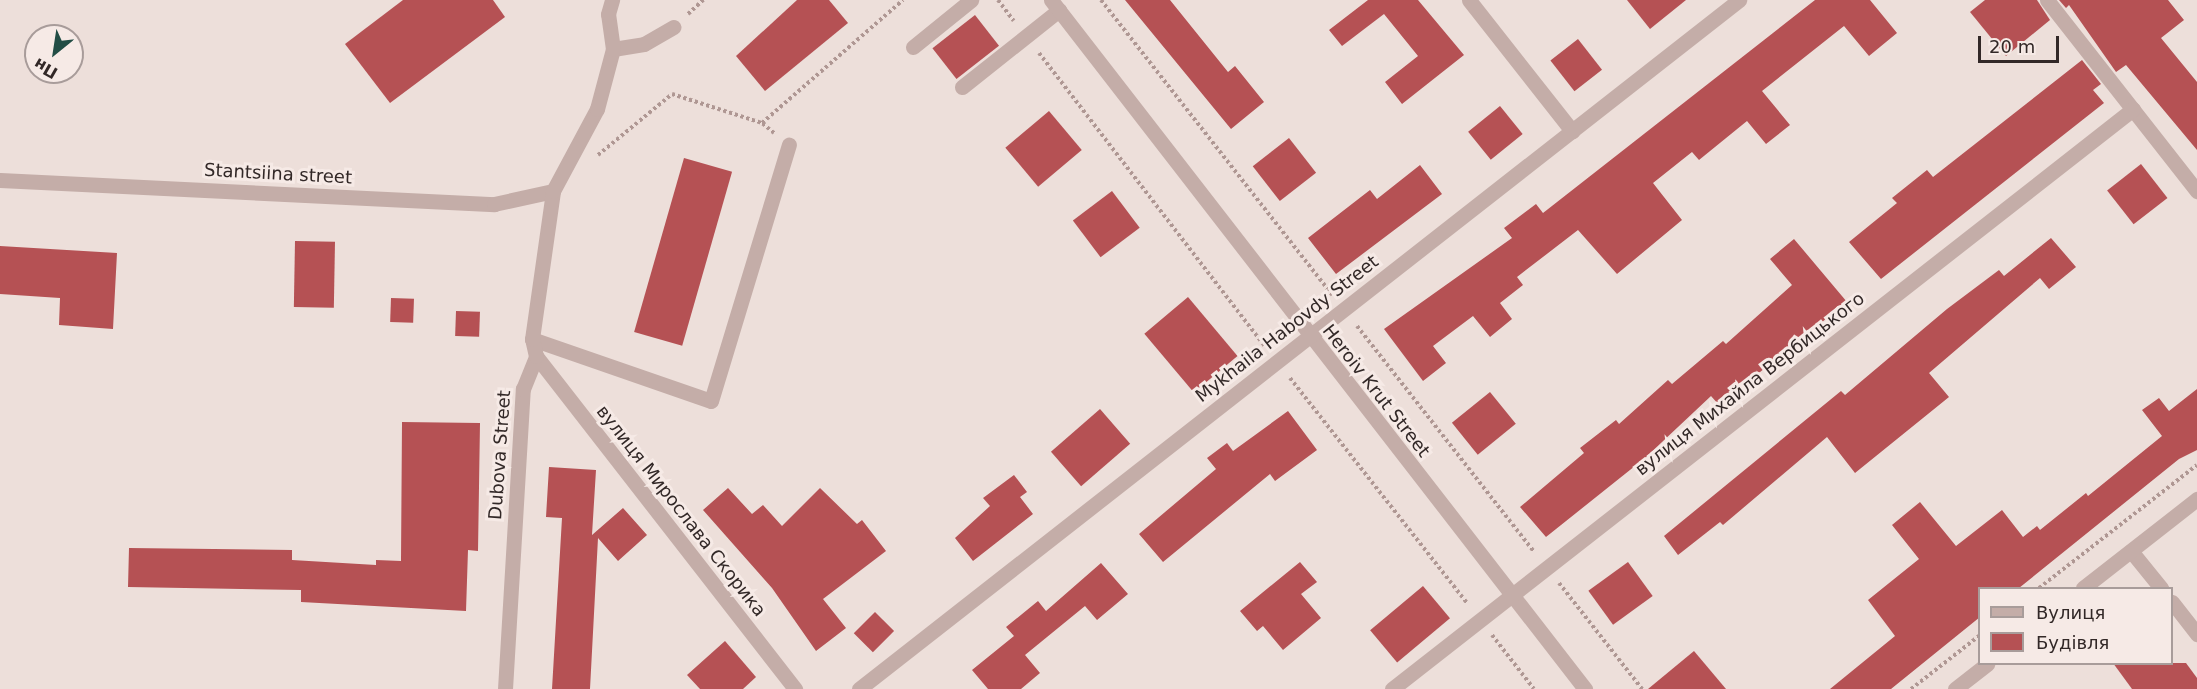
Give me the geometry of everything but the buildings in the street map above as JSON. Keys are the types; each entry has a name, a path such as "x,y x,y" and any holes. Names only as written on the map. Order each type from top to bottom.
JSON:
{"street":[{"path":"536,356 532,339 554,191 597,109 613,49 608,14 612,0"},
{"path":"913,47 971,0"},
{"path":"1468,0 1572,131"},
{"name":"Mykhaila Habovdy Street","path":"859,689 1739,0"},
{"path":"2047,0 2197,191"},
{"path":"962,87 1055,5"},
{"name":"Heroiv Krut Street","path":"1055,5 1309,337 1585,689"},
{"path":"613,49 644,44 674,27"},
{"name":"вулиця Михайла Вербицького","path":"1392,689 2133,109"},
{"path":"532,339 711,401 789,145"},
{"name":"Stantsiina street","path":"0,180 494,204 554,191"},
{"name":"Dubova Street","path":"505,689 523,389 536,356"},
{"name":"вулиця Мирослава Скорика","path":"536,356 795,689"},
{"path":"2084,587 2197,500"},
{"path":"2131,551 2160,587"},
{"path":"2173,603 2197,634"},
{"path":"1955,689 1985,665"}],"path":[{"path":"762,123 903,0"},
{"path":"1101,0 1642,689"},
{"path":"590,161 672,94 762,123 789,145"},
{"path":"2040,587 2197,465"},
{"path":"1911,689 1978,637"}]}
